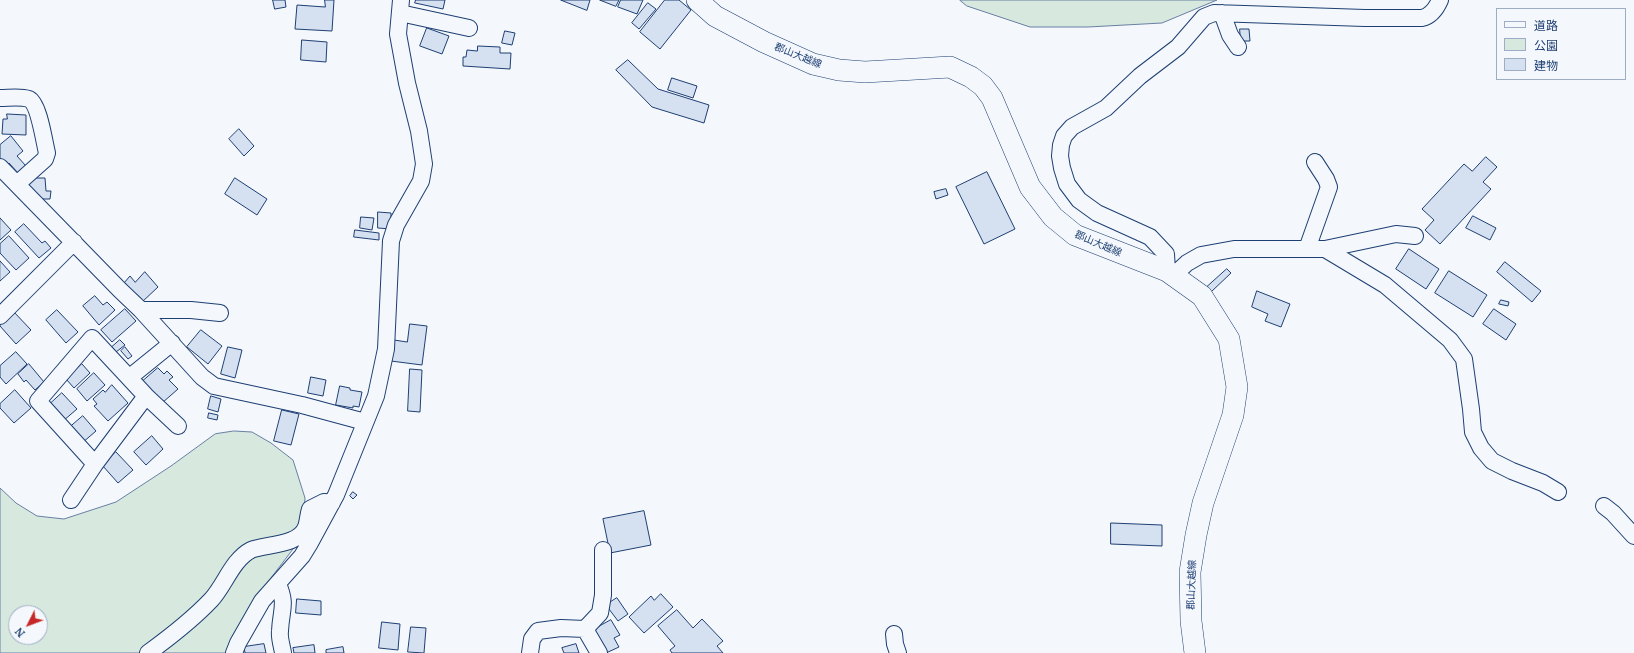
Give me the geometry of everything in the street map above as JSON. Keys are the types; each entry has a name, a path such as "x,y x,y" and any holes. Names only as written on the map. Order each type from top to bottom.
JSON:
{"main road":[{"name":"郡山大越線","path":"698,0 716,16 764,42 814,64 839,70 865,72 950,67 971,77 983,86 992,98 1030,187 1053,217 1075,235 1170,274 1202,296 1229,339 1237,387 1233,414 1203,502 1190,572 1191,621 1195,653"}],"street":[{"path":"1415,236 1396,234 1325,249 1234,249 1201,255 1170,274 1166,254 1150,237 1097,214 1079,200 1067,184 1060,156 1061,145 1064,136 1072,127 1106,108 1140,76 1178,47 1204,17 1214,13 1365,18 1422,18 1429,16 1440,0"},
{"path":"234,653 252,616 262,601 302,556 332,503 376,396 386,349 391,241 398,220 421,181 424,164 419,131 398,34 400,7 468,28"},
{"path":"1222,13 1230,35 1238,47"},
{"path":"0,98 22,98 30,100 36,106 47,153 45,159 17,184"},
{"path":"1307,249 1329,187 1316,162"},
{"path":"2,173 17,184 141,310 202,377 214,386 302,405 365,422"},
{"path":"0,316 74,242"},
{"path":"1325,249 1385,285 1450,340 1464,359 1473,432 1481,448 1492,461 1512,471 1543,483 1558,492"},
{"path":"141,310 191,310 220,313"},
{"path":"95,464 38,401 92,338 130,377 146,396 178,426"},
{"path":"130,377 172,343"},
{"path":"71,500 95,464 146,396"},
{"path":"148,653 178,630 212,599 229,572 241,558 251,550 291,541 305,530 310,509 324,502 332,503"},
{"path":"1604,506 1614,513 1634,536"},
{"path":"530,653 532,639 538,631 561,628 585,629 600,613 603,550"},
{"path":"278,584 284,603 280,632 283,653"},
{"path":"585,629 599,653"},
{"path":"896,644 911,653"}],"green space":[{"path":"960,0 1217,0 1162,23 1088,27 1030,27 967,6"},
{"path":"234,431 252,432 271,443 293,460 305,498 303,524 293,549 255,599 227,653 0,653 0,488 16,503 37,516 64,519 116,502 171,466 215,434"}],"building":[{"path":"273,0 285,0 286,7 275,9"},
{"path":"325,0 334,0 332,31 295,29 297,5 325,7"},
{"path":"416,0 445,0 443,9 415,3"},
{"path":"561,0 590,0 587,10"},
{"path":"600,0 619,0 616,6"},
{"path":"621,0 643,0 637,14 618,7"},
{"path":"665,0 679,0 691,10 660,49 640,32"},
{"path":"648,3 656,9 639,29 632,23"},
{"path":"427,28 449,36 442,54 420,46"},
{"path":"1240,29 1249,29 1250,41 1241,41"},
{"path":"505,31 515,33 512,45 502,43"},
{"path":"302,40 327,42 326,62 301,60"},
{"path":"478,46 500,47 500,53 511,53 510,69 463,66 463,57 466,57 467,50 477,51"},
{"path":"628,60 658,89 709,105 704,123 652,107 616,70"},
{"path":"672,78 697,86 693,98 668,90"},
{"path":"7,114 26,115 26,135 2,134 3,119 7,119"},
{"path":"239,129 254,146 244,156 229,139"},
{"path":"11,136 23,151 17,156 26,166 18,173 9,163 6,166 0,159 0,145"},
{"path":"1486,157 1497,167 1483,182 1491,189 1440,244 1425,230 1434,220 1422,209 1464,164 1472,171"},
{"path":"987,172 1015,229 984,244 956,187"},
{"path":"37,178 45,178 46,191 51,191 50,199 41,199 28,184"},
{"path":"235,178 267,199 257,215 225,194"},
{"path":"946,189 948,195 936,199 934,192"},
{"path":"378,212 391,213 391,229 378,228"},
{"path":"1473,216 1496,228 1490,240 1466,228"},
{"path":"361,217 374,218 372,230 360,228"},
{"path":"0,218 11,230 0,240"},
{"path":"24,224 42,243 45,241 51,248 39,258 15,232"},
{"path":"355,230 379,233 379,240 354,237"},
{"path":"9,236 29,258 16,270 0,253 0,244"},
{"path":"1409,249 1439,269 1426,289 1396,269"},
{"path":"0,261 10,272 0,281"},
{"path":"1505,262 1541,291 1532,302 1497,272"},
{"path":"1227,269 1231,273 1211,292 1207,287"},
{"path":"1449,271 1487,295 1473,317 1435,293"},
{"path":"145,272 158,287 142,302 124,283 130,276 135,282"},
{"path":"1257,291 1290,304 1281,327 1265,321 1268,314 1252,307"},
{"path":"95,296 103,305 107,302 115,310 99,325 83,306"},
{"path":"1501,300 1509,302 1508,306 1499,304"},
{"path":"125,309 136,321 112,342 101,330"},
{"path":"1494,309 1516,324 1506,340 1483,324"},
{"path":"57,310 78,332 66,343 46,320"},
{"path":"13,311 31,330 16,344 0,326 0,323"},
{"path":"410,324 427,326 422,365 391,361 394,340 407,342"},
{"path":"201,330 222,346 208,364 187,347"},
{"path":"120,340 125,345 116,352 112,347"},
{"path":"125,347 132,356 128,359 121,351"},
{"path":"228,347 242,350 235,378 221,374"},
{"path":"16,352 27,364 6,384 0,377 0,366"},
{"path":"29,364 44,382 35,390 26,380 24,382 18,374"},
{"path":"82,364 90,373 74,388 66,379"},
{"path":"158,368 164,374 167,371 173,377 169,380 178,389 162,403 143,381"},
{"path":"410,369 422,370 420,412 408,411"},
{"path":"94,373 105,385 87,401 77,389"},
{"path":"311,377 326,380 323,396 308,393"},
{"path":"112,385 128,403 108,421 94,406 97,404 93,399 103,390 105,392"},
{"path":"340,386 350,388 350,390 362,392 359,407 353,406 353,408 336,405"},
{"path":"15,390 31,408 14,423 0,408 0,404"},
{"path":"62,393 77,409 63,421 49,405"},
{"path":"211,396 221,399 218,412 208,409"},
{"path":"282,410 299,414 291,445 274,441"},
{"path":"209,413 218,415 217,420 208,418"},
{"path":"83,416 96,431 82,443 69,428"},
{"path":"152,436 163,449 146,465 134,452"},
{"path":"116,452 133,470 118,483 102,465"},
{"path":"353,492 357,495 353,499 350,496"},
{"path":"644,511 651,545 610,553 603,519"},
{"path":"1111,523 1162,525 1162,546 1111,544"},
{"path":"661,594 673,607 644,633 629,617 651,596 654,600"},
{"path":"617,598 628,614 618,621 606,605"},
{"path":"297,599 321,601 321,615 296,613"},
{"path":"677,610 693,628 702,619 723,641 717,646 723,653 672,653 670,650 675,646 658,626"},
{"path":"611,620 620,635 614,638 619,647 606,653 593,630"},
{"path":"382,622 400,624 398,650 379,648"},
{"path":"411,627 426,628 424,653 408,652"},
{"path":"264,644 266,653 245,653 244,647"},
{"path":"576,644 579,653 564,653 562,648"},
{"path":"314,645 315,653 294,653 293,648"},
{"path":"343,647 344,653 326,653 326,650"}]}
